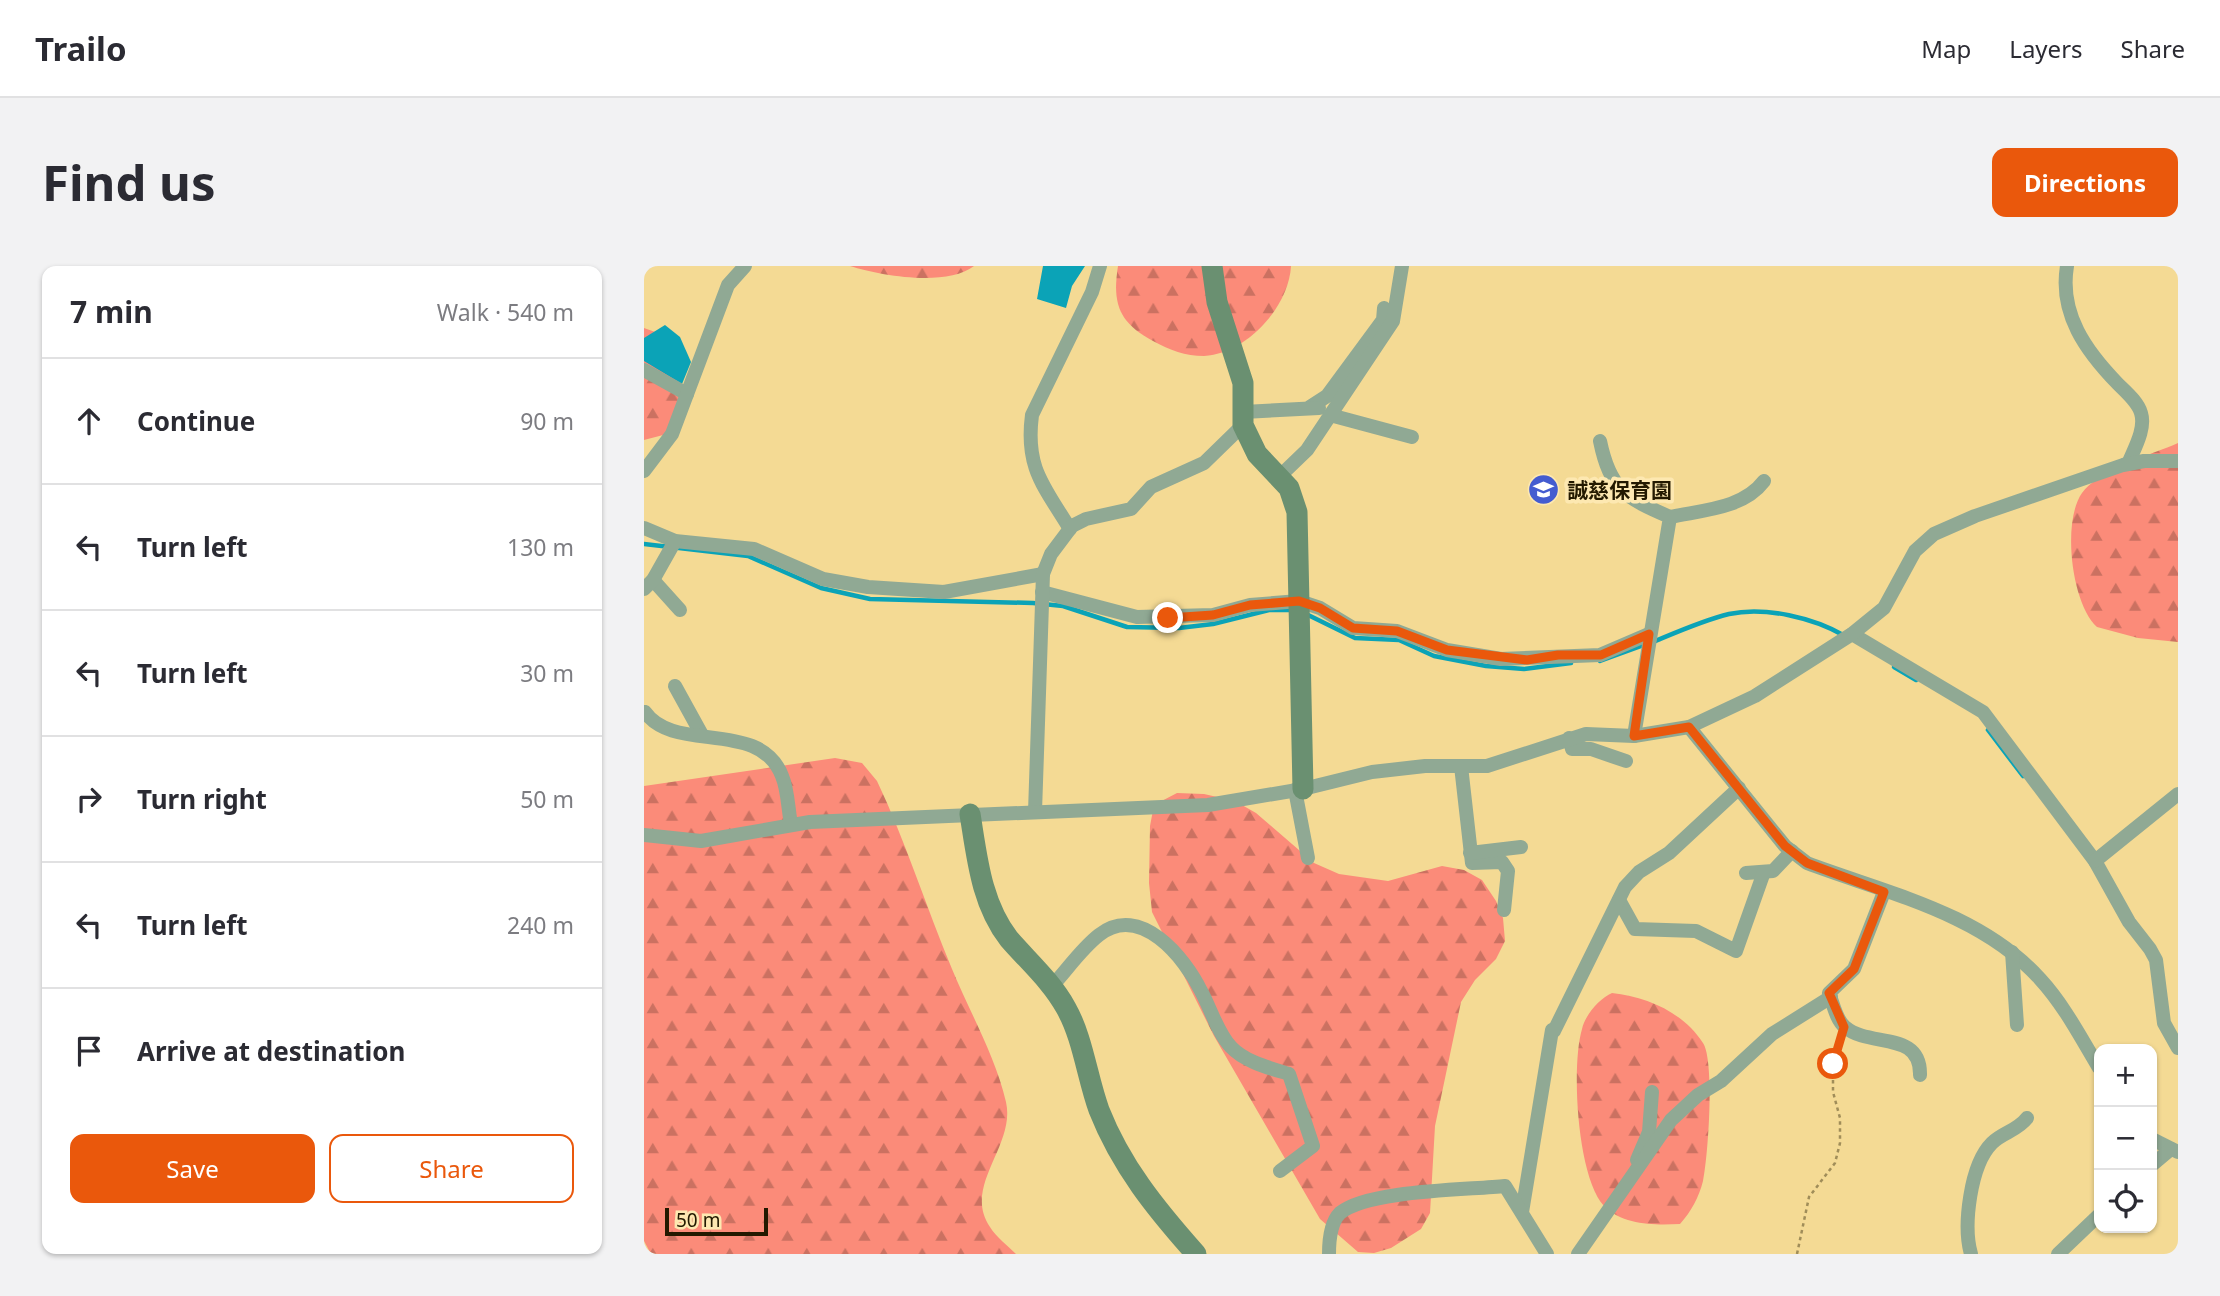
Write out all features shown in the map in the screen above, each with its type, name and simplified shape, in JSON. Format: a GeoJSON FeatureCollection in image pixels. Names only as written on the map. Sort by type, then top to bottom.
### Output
{"type":"FeatureCollection","features":[{"type":"Feature","properties":{"kind":"street"},"geometry":{"type":"LineString","coordinates":[[644,471],[672,434],[728,285],[745,266]]}},
{"type":"Feature","properties":{"kind":"street"},"geometry":{"type":"LineString","coordinates":[[1070,529],[1037,475],[1030,455],[1032,415],[1092,292],[1100,266]]}},
{"type":"Feature","properties":{"kind":"street"},"geometry":{"type":"LineString","coordinates":[[1212,266],[1217,302],[1243,383],[1243,419],[1257,454],[1289,488],[1297,512],[1299,790],[1308,858]]}},
{"type":"Feature","properties":{"kind":"street"},"geometry":{"type":"LineString","coordinates":[[1280,476],[1307,450],[1393,321],[1402,266]]}},
{"type":"Feature","properties":{"kind":"street"},"geometry":{"type":"LineString","coordinates":[[2067,266],[2065,280],[2072,322],[2092,357],[2136,403],[2142,414],[2141,430],[2128,464]]}},
{"type":"Feature","properties":{"kind":"street"},"geometry":{"type":"LineString","coordinates":[[1310,407],[1327,396],[1383,320],[1384,308]]}},
{"type":"Feature","properties":{"kind":"street"},"geometry":{"type":"LineString","coordinates":[[644,369],[687,394]]}},
{"type":"Feature","properties":{"kind":"street"},"geometry":{"type":"LineString","coordinates":[[1035,812],[1043,574],[1051,554],[1070,529],[1086,519],[1131,509],[1151,487],[1204,463],[1243,419],[1310,407],[1412,437]]}},
{"type":"Feature","properties":{"kind":"street"},"geometry":{"type":"LineString","coordinates":[[1600,441],[1605,463],[1616,487],[1634,501],[1670,516],[1737,502],[1755,494],[1764,481]]}},
{"type":"Feature","properties":{"kind":"street"},"geometry":{"type":"LineString","coordinates":[[644,835],[701,841],[791,824],[1208,805],[1299,790],[1372,772],[1425,766],[1487,766],[1511,761],[1586,734],[1634,736],[1689,727],[1755,696],[1852,634],[1884,608],[1915,551],[1934,534],[1975,516],[2128,464],[2178,461]]}},
{"type":"Feature","properties":{"kind":"street"},"geometry":{"type":"LineString","coordinates":[[1634,736],[1670,516]]}},
{"type":"Feature","properties":{"kind":"street"},"geometry":{"type":"LineString","coordinates":[[644,528],[675,541],[754,549],[823,579],[868,587],[944,593],[1043,574]]}},
{"type":"Feature","properties":{"kind":"street"},"geometry":{"type":"LineString","coordinates":[[675,541],[649,585],[680,610]]}},
{"type":"Feature","properties":{"kind":"street"},"geometry":{"type":"LineString","coordinates":[[1042,592],[1137,617],[1213,615],[1250,605],[1299,601],[1320,608],[1353,628],[1397,631],[1447,650],[1501,659],[1601,655],[1649,634]]}},
{"type":"Feature","properties":{"kind":"street"},"geometry":{"type":"LineString","coordinates":[[1852,634],[1983,712],[2095,862],[2129,922],[2156,960],[2164,1023],[2178,1048]]}},
{"type":"Feature","properties":{"kind":"street"},"geometry":{"type":"LineString","coordinates":[[675,687],[702,735]]}},
{"type":"Feature","properties":{"kind":"street"},"geometry":{"type":"LineString","coordinates":[[645,712],[651,721],[668,729],[756,747],[782,775],[791,824]]}},
{"type":"Feature","properties":{"kind":"street"},"geometry":{"type":"LineString","coordinates":[[1689,727],[1792,851],[1807,863],[1975,926],[2040,978],[2064,1009],[2094,1060]]}},
{"type":"Feature","properties":{"kind":"street"},"geometry":{"type":"LineString","coordinates":[[1569,738],[1572,749],[1591,750],[1626,761]]}},
{"type":"Feature","properties":{"kind":"street"},"geometry":{"type":"LineString","coordinates":[[1461,766],[1472,863],[1502,862],[1508,871],[1504,910]]}},
{"type":"Feature","properties":{"kind":"street"},"geometry":{"type":"LineString","coordinates":[[1522,1212],[1552,1030],[1554,1031],[1625,887],[1639,872],[1669,853],[1739,788]]}},
{"type":"Feature","properties":{"kind":"street"},"geometry":{"type":"LineString","coordinates":[[2095,862],[2178,794]]}},
{"type":"Feature","properties":{"kind":"street"},"geometry":{"type":"LineString","coordinates":[[970,814],[988,904],[1009,938],[1052,986],[1068,1010],[1099,1110],[1120,1156],[1148,1200],[1196,1254]]}},
{"type":"Feature","properties":{"kind":"street"},"geometry":{"type":"LineString","coordinates":[[1470,853],[1521,847]]}},
{"type":"Feature","properties":{"kind":"street"},"geometry":{"type":"LineString","coordinates":[[1746,873],[1773,871],[1792,851]]}},
{"type":"Feature","properties":{"kind":"street"},"geometry":{"type":"LineString","coordinates":[[1619,900],[1635,929],[1696,931],[1736,951],[1764,872]]}},
{"type":"Feature","properties":{"kind":"street"},"geometry":{"type":"LineString","coordinates":[[1884,892],[1854,969],[1829,993],[1844,1027],[1857,1034],[1906,1045],[1917,1057],[1920,1075]]}},
{"type":"Feature","properties":{"kind":"street"},"geometry":{"type":"LineString","coordinates":[[1052,986],[1100,934],[1115,927],[1132,926],[1164,940],[1190,969],[1230,1047],[1251,1061],[1289,1074],[1314,1146],[1280,1171]]}},
{"type":"Feature","properties":{"kind":"street"},"geometry":{"type":"LineString","coordinates":[[2012,953],[2017,1025]]}},
{"type":"Feature","properties":{"kind":"street"},"geometry":{"type":"LineString","coordinates":[[1578,1254],[1671,1120],[1698,1095],[1721,1081],[1772,1034],[1831,997]]}},
{"type":"Feature","properties":{"kind":"street"},"geometry":{"type":"LineString","coordinates":[[1634,1175],[1637,1158],[1648,1132],[1652,1092]]}},
{"type":"Feature","properties":{"kind":"street"},"geometry":{"type":"LineString","coordinates":[[1971,1254],[1968,1241],[1972,1183],[1976,1173],[1993,1141],[2019,1128],[2027,1118]]}},
{"type":"Feature","properties":{"kind":"street"},"geometry":{"type":"LineString","coordinates":[[2157,1142],[2175,1151]]}},
{"type":"Feature","properties":{"kind":"street"},"geometry":{"type":"LineString","coordinates":[[2157,1162],[2175,1151]]}},
{"type":"Feature","properties":{"kind":"street"},"geometry":{"type":"LineString","coordinates":[[1329,1254],[1329,1237],[1339,1214],[1366,1199],[1506,1186],[1547,1254]]}},
{"type":"Feature","properties":{"kind":"street"},"geometry":{"type":"LineString","coordinates":[[2057,1254],[2094,1220]]}},
{"type":"Feature","properties":{"kind":"path"},"geometry":{"type":"LineString","coordinates":[[1797,1254],[1809,1197],[1835,1163],[1840,1143],[1840,1118],[1833,1092],[1833,1064],[1844,1027]]}},
{"type":"Feature","properties":{"kind":"green space"},"geometry":{"type":"Polygon","coordinates":[[[850,266],[974,266],[948,276],[914,278],[850,266]]]}},
{"type":"Feature","properties":{"kind":"green space"},"geometry":{"type":"Polygon","coordinates":[[[1118,266],[1291,266],[1282,297],[1262,326],[1235,347],[1204,356],[1172,350],[1132,327],[1117,302],[1118,266]]]}},
{"type":"Feature","properties":{"kind":"green space"},"geometry":{"type":"Polygon","coordinates":[[[644,328],[672,338],[680,366],[681,386],[667,434],[644,440],[644,328]]]}},
{"type":"Feature","properties":{"kind":"green space"},"geometry":{"type":"Polygon","coordinates":[[[2178,443],[2178,642],[2138,638],[2097,627],[2088,616],[2081,600],[2072,562],[2072,522],[2076,506],[2082,493],[2100,477],[2178,443]]]}},
{"type":"Feature","properties":{"kind":"green space"},"geometry":{"type":"Polygon","coordinates":[[[835,758],[862,763],[877,781],[952,969],[995,1068],[1006,1102],[1007,1118],[1004,1134],[985,1181],[983,1212],[993,1231],[1016,1254],[651,1254],[644,1241],[644,786],[835,758]]]}},
{"type":"Feature","properties":{"kind":"green space"},"geometry":{"type":"Polygon","coordinates":[[[1177,793],[1204,794],[1235,801],[1256,813],[1314,863],[1339,874],[1388,881],[1442,866],[1464,870],[1482,880],[1496,901],[1503,918],[1505,941],[1496,959],[1475,980],[1461,1002],[1435,1126],[1430,1213],[1421,1229],[1391,1248],[1374,1253],[1358,1252],[1320,1219],[1214,1036],[1152,912],[1149,883],[1150,826],[1154,805],[1177,793]]]}},
{"type":"Feature","properties":{"kind":"green space"},"geometry":{"type":"Polygon","coordinates":[[[1612,993],[1651,1002],[1675,1015],[1695,1032],[1707,1053],[1710,1088],[1705,1169],[1697,1198],[1680,1224],[1640,1223],[1612,1213],[1595,1192],[1588,1171],[1582,1147],[1577,1094],[1579,1046],[1584,1024],[1590,1013],[1612,993]]]}},
{"type":"Feature","properties":{"kind":"water"},"geometry":{"type":"Polygon","coordinates":[[[1043,266],[1085,266],[1072,286],[1066,308],[1037,299],[1043,266]]]}},
{"type":"Feature","properties":{"kind":"water"},"geometry":{"type":"Polygon","coordinates":[[[665,325],[680,337],[691,362],[682,384],[644,361],[644,338],[665,325]]]}},
{"type":"Feature","properties":{"kind":"waterway"},"geometry":{"type":"LineString","coordinates":[[644,544],[748,556],[821,588],[870,599],[1063,606],[1127,627],[1179,628],[1213,624],[1269,610],[1292,610]]}},
{"type":"Feature","properties":{"kind":"waterway"},"geometry":{"type":"LineString","coordinates":[[1653,642],[1710,620],[1743,612],[1789,615],[1819,624],[1845,636]]}},
{"type":"Feature","properties":{"kind":"waterway"},"geometry":{"type":"LineString","coordinates":[[1304,613],[1355,638],[1399,640],[1434,656],[1486,666],[1524,669],[1571,663]]}},
{"type":"Feature","properties":{"kind":"waterway"},"geometry":{"type":"LineString","coordinates":[[1600,661],[1644,645]]}},
{"type":"Feature","properties":{"kind":"waterway"},"geometry":{"type":"LineString","coordinates":[[1894,667],[1916,680]]}},
{"type":"Feature","properties":{"kind":"waterway"},"geometry":{"type":"LineString","coordinates":[[1988,730],[2023,776]]}},
{"type":"Feature","properties":{"kind":"place","name":"誠慈保育園"},"geometry":{"type":"Point","coordinates":[1544,490]}},
{"type":"Feature","properties":{"kind":"route"},"geometry":{"type":"LineString","coordinates":[[1168,618],[1213,615],[1250,605],[1299,601],[1320,608],[1353,628],[1397,631],[1447,650],[1501,659],[1527,660],[1558,655],[1601,655],[1649,634],[1634,736],[1689,727],[1785,846],[1807,863],[1884,892],[1854,969],[1829,993],[1844,1027],[1833,1064]]}}]}
